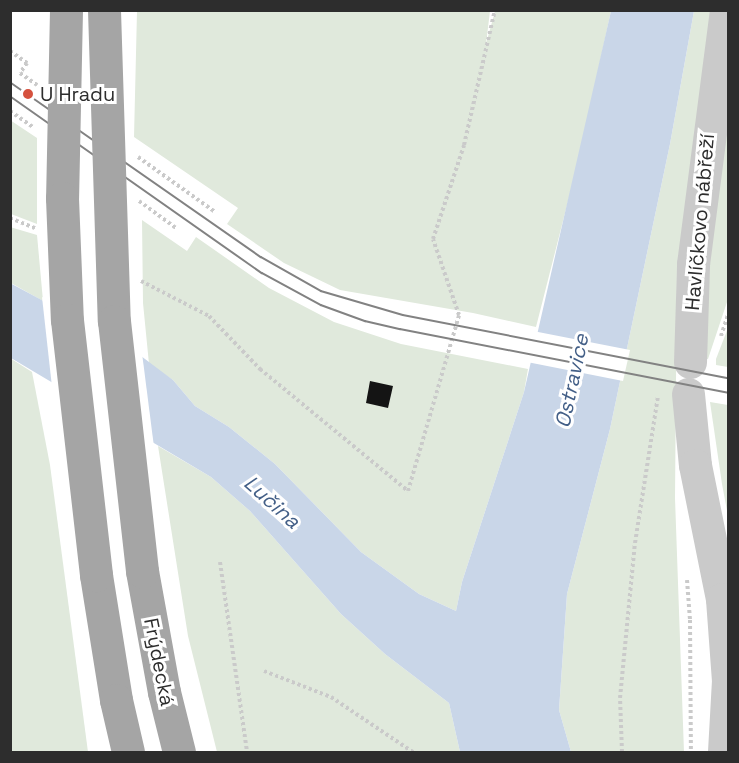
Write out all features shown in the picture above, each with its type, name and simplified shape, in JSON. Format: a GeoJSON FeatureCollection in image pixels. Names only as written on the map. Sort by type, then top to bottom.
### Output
{"type":"FeatureCollection","features":[{"type":"Feature","properties":{"kind":"main road"},"geometry":{"type":"LineString","coordinates":[[66,10],[62,198],[67,320],[96,575],[116,700],[128,753]]}},
{"type":"Feature","properties":{"kind":"main road","name":"Frýdecká"},"geometry":{"type":"LineString","coordinates":[[104,10],[114,321],[142,571],[164,692],[179,753]]}},
{"type":"Feature","properties":{"kind":"street","name":"Havlíčkovo nábřeží"},"geometry":{"type":"LineString","coordinates":[[690,362],[693,264],[726,10]]}},
{"type":"Feature","properties":{"kind":"street"},"geometry":{"type":"LineString","coordinates":[[688,394],[695,465],[722,599],[728,680],[724,753]]}},
{"type":"Feature","properties":{"kind":"path"},"geometry":{"type":"LineString","coordinates":[[138,280],[209,316],[260,369],[408,491],[459,315],[434,239],[465,144],[495,10]]}},
{"type":"Feature","properties":{"kind":"path"},"geometry":{"type":"LineString","coordinates":[[10,51],[27,63],[20,73]]}},
{"type":"Feature","properties":{"kind":"path"},"geometry":{"type":"LineString","coordinates":[[10,218],[37,229]]}},
{"type":"Feature","properties":{"kind":"path"},"geometry":{"type":"LineString","coordinates":[[622,753],[620,698],[633,555],[658,390],[663,413]]}},
{"type":"Feature","properties":{"kind":"path"},"geometry":{"type":"LineString","coordinates":[[220,562],[247,753]]}},
{"type":"Feature","properties":{"kind":"path"},"geometry":{"type":"LineString","coordinates":[[686,574],[690,620],[691,753]]}},
{"type":"Feature","properties":{"kind":"path"},"geometry":{"type":"LineString","coordinates":[[264,670],[331,697],[413,753]]}},
{"type":"Feature","properties":{"kind":"shaded area"},"geometry":{"type":"Polygon","coordinates":[[[137,11],[490,11],[486,44],[495,11],[611,11],[579,158],[536,327],[473,313],[340,290],[284,263],[227,224],[238,208],[134,137],[137,11]]]}},
{"type":"Feature","properties":{"kind":"shaded area"},"geometry":{"type":"Polygon","coordinates":[[[694,11],[713,11],[677,267],[675,498],[684,752],[571,752],[559,710],[567,594],[610,429],[670,144],[694,11]]]}},
{"type":"Feature","properties":{"kind":"shaded area"},"geometry":{"type":"Polygon","coordinates":[[[728,102],[728,299],[708,359],[700,358],[705,293],[728,102]]]}},
{"type":"Feature","properties":{"kind":"shaded area"},"geometry":{"type":"Polygon","coordinates":[[[10,120],[37,138],[37,224],[11,214],[10,120]]]}},
{"type":"Feature","properties":{"kind":"shaded area"},"geometry":{"type":"Polygon","coordinates":[[[142,220],[187,251],[196,237],[269,288],[334,322],[401,344],[528,369],[524,392],[462,582],[456,611],[419,594],[361,552],[275,464],[229,427],[195,406],[173,380],[149,364],[143,303],[142,220]]]}},
{"type":"Feature","properties":{"kind":"shaded area"},"geometry":{"type":"Polygon","coordinates":[[[10,227],[37,235],[43,301],[11,283],[10,227]]]}},
{"type":"Feature","properties":{"kind":"shaded area"},"geometry":{"type":"Polygon","coordinates":[[[728,328],[728,367],[716,365],[716,359],[728,328]]]}},
{"type":"Feature","properties":{"kind":"shaded area"},"geometry":{"type":"Polygon","coordinates":[[[10,358],[32,372],[50,465],[88,752],[11,752],[10,358]]]}},
{"type":"Feature","properties":{"kind":"shaded area"},"geometry":{"type":"Polygon","coordinates":[[[710,402],[728,405],[728,516],[722,484],[710,402]]]}},
{"type":"Feature","properties":{"kind":"shaded area"},"geometry":{"type":"Polygon","coordinates":[[[158,446],[211,477],[250,511],[341,614],[385,654],[449,703],[460,752],[217,752],[188,636],[158,446]]]}},
{"type":"Feature","properties":{"kind":"water"},"geometry":{"type":"Polygon","coordinates":[[[611,11],[694,11],[670,144],[610,429],[567,594],[559,710],[571,752],[460,752],[449,703],[385,654],[341,614],[250,511],[211,477],[11,358],[10,283],[129,347],[173,380],[195,406],[229,427],[275,464],[361,552],[419,594],[456,611],[462,582],[524,392],[611,11]]]}},
{"type":"Feature","properties":{"kind":"pier"},"geometry":{"type":"Polygon","coordinates":[[[42,297],[131,344],[142,353],[154,447],[52,387],[42,297]]]}},
{"type":"Feature","properties":{"kind":"pier"},"geometry":{"type":"Polygon","coordinates":[[[533,331],[630,350],[623,381],[527,362],[533,331]]]}},
{"type":"Feature","properties":{"kind":"building"},"geometry":{"type":"Polygon","coordinates":[[[370,381],[393,386],[388,408],[366,403],[370,381]]]}},
{"type":"Feature","properties":{"kind":"tram line"},"geometry":{"type":"LineString","coordinates":[[10,82],[261,257],[321,291],[403,315],[728,378]]}},
{"type":"Feature","properties":{"kind":"tram line"},"geometry":{"type":"LineString","coordinates":[[10,96],[262,273],[321,305],[365,321],[400,329],[728,393]]}},
{"type":"Feature","properties":{"kind":"place","name":"U Hradu"},"geometry":{"type":"Point","coordinates":[28,94]}},
{"type":"Feature","properties":{"kind":"water label","name":"Ostravice"},"geometry":{"type":"Point","coordinates":[572,381]}},
{"type":"Feature","properties":{"kind":"water label","name":"Lučina"},"geometry":{"type":"Point","coordinates":[272,502]}}]}
